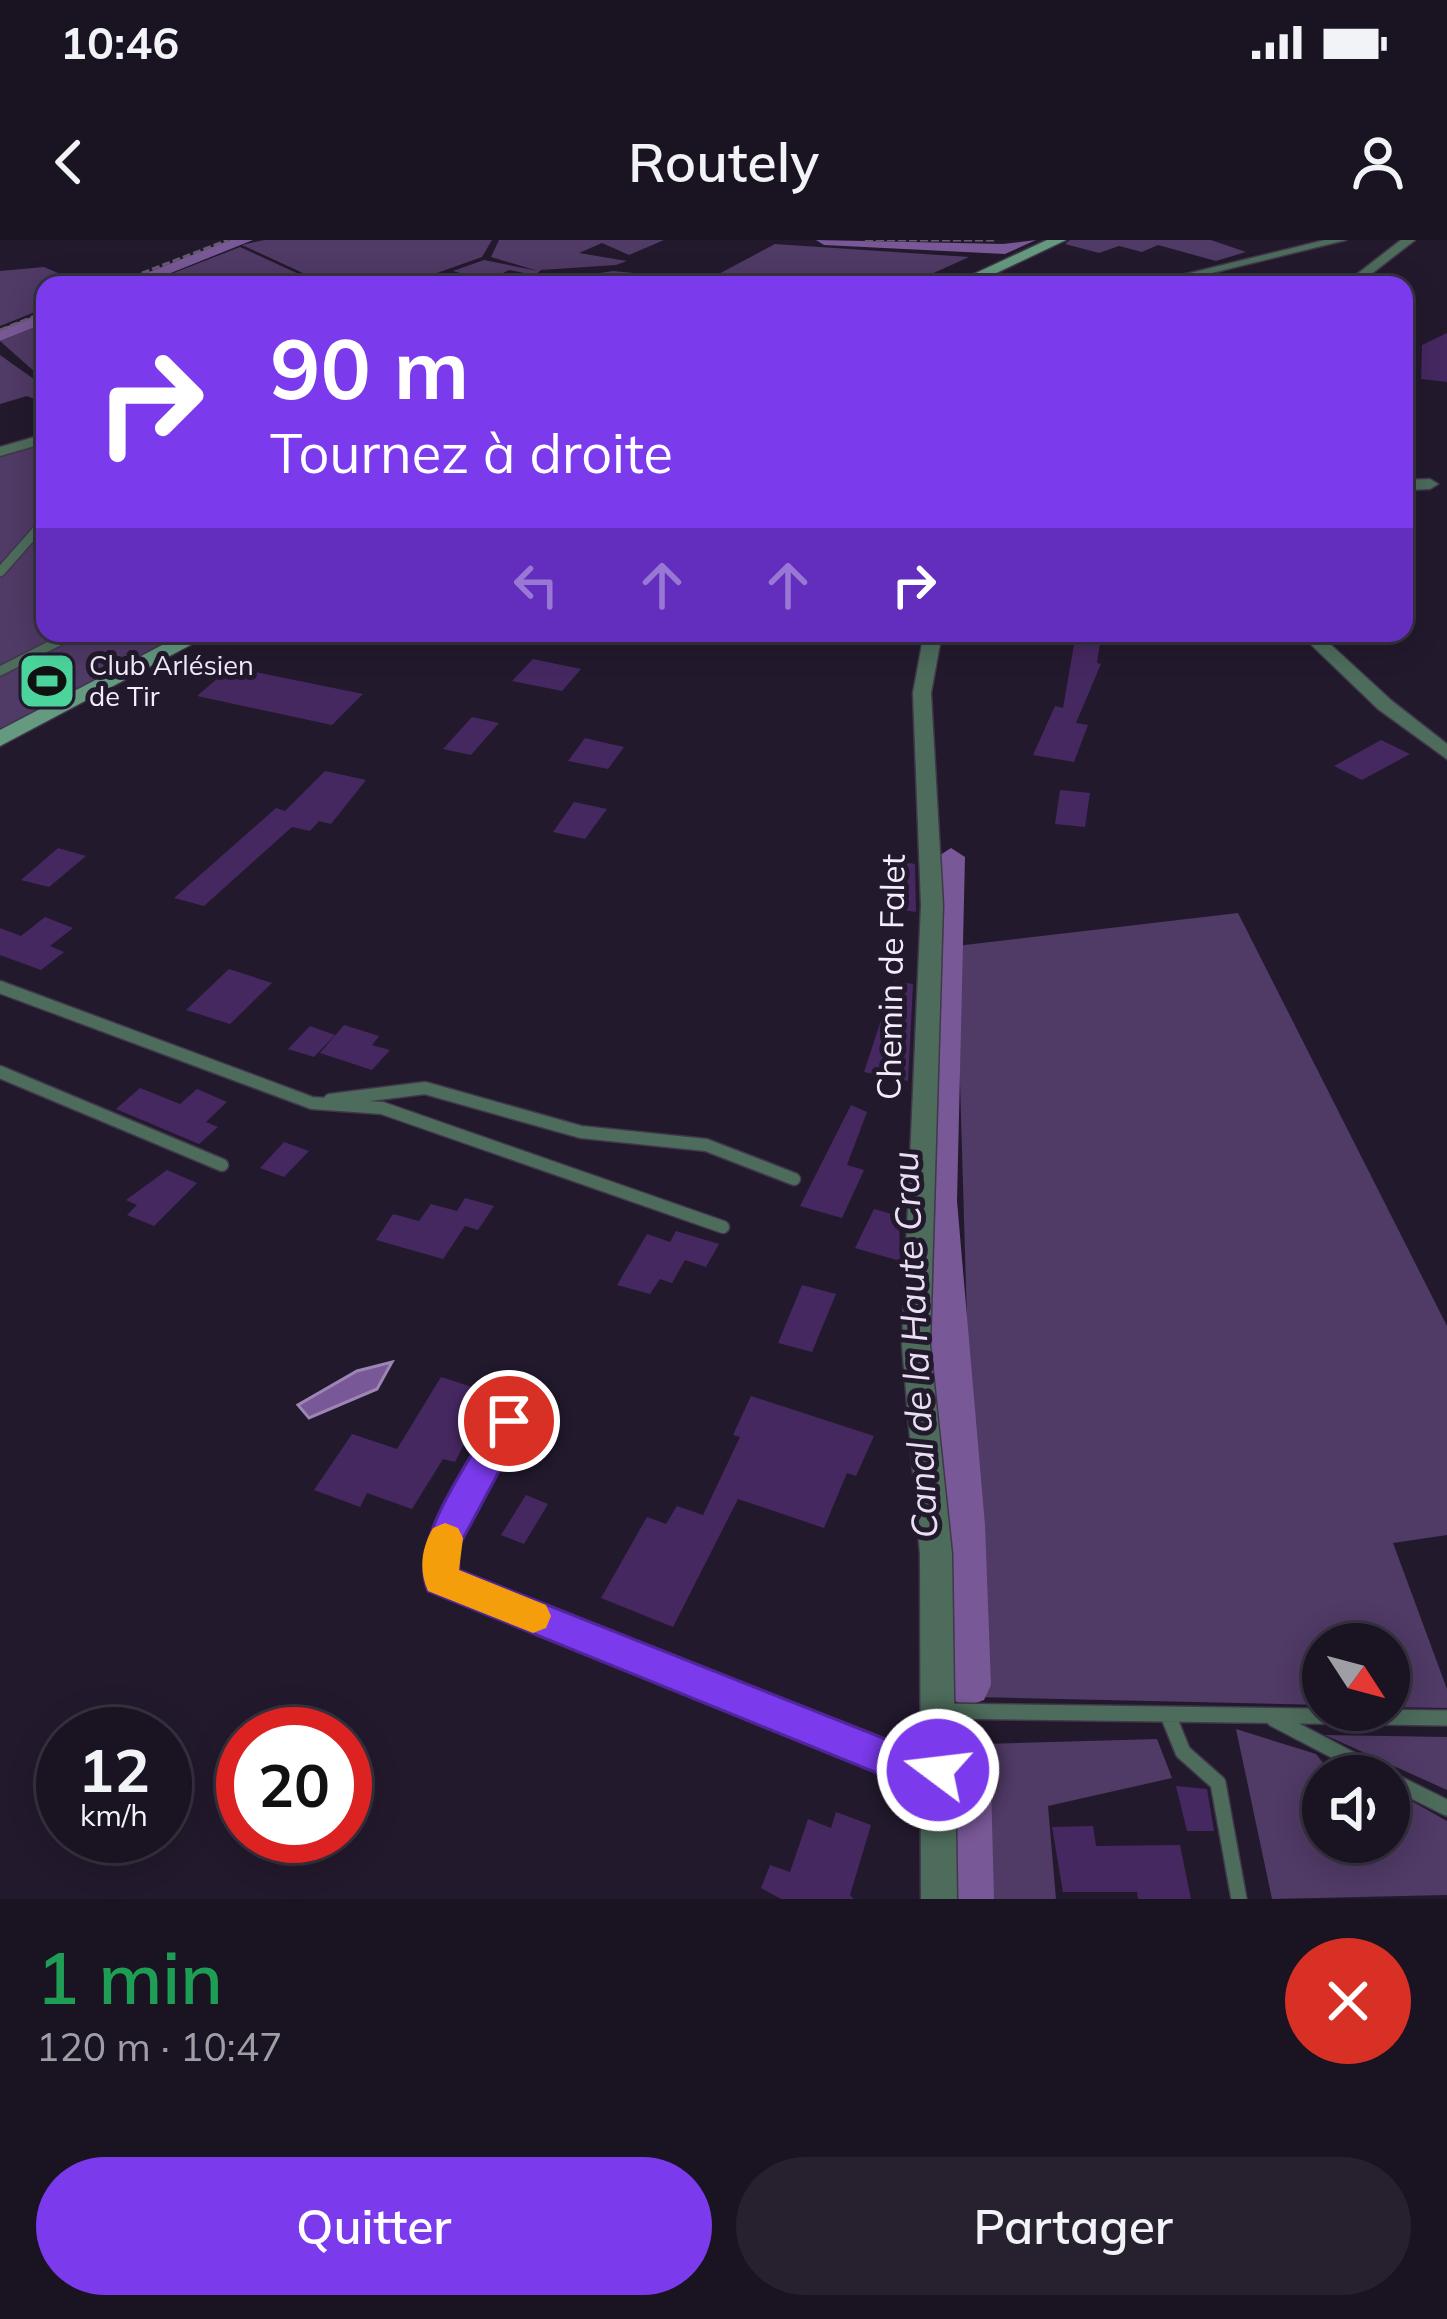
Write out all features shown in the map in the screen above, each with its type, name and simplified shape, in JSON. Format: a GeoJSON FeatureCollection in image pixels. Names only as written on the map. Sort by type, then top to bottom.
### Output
{"type":"FeatureCollection","features":[{"type":"Feature","properties":{"kind":"main road"},"geometry":{"type":"LineString","coordinates":[[978,276],[1059,240]]}},
{"type":"Feature","properties":{"kind":"main road"},"geometry":{"type":"LineString","coordinates":[[0,739],[185,642]]}},
{"type":"Feature","properties":{"kind":"street"},"geometry":{"type":"LineString","coordinates":[[1186,276],[1340,240]]}},
{"type":"Feature","properties":{"kind":"street"},"geometry":{"type":"LineString","coordinates":[[1361,276],[1408,240]]}},
{"type":"Feature","properties":{"kind":"street"},"geometry":{"type":"LineString","coordinates":[[0,452],[36,441]]}},
{"type":"Feature","properties":{"kind":"street"},"geometry":{"type":"LineString","coordinates":[[1413,485],[1430,484]]}},
{"type":"Feature","properties":{"kind":"street","name":"Chemin de Falet"},"geometry":{"type":"LineString","coordinates":[[931,642],[922,693],[932,905],[916,1345],[936,1554],[939,1899]]}},
{"type":"Feature","properties":{"kind":"street"},"geometry":{"type":"LineString","coordinates":[[1318,642],[1385,705],[1447,753]]}},
{"type":"Feature","properties":{"kind":"lane"},"geometry":{"type":"LineString","coordinates":[[0,572],[36,531]]}},
{"type":"Feature","properties":{"kind":"lane"},"geometry":{"type":"LineString","coordinates":[[0,671],[57,642]]}},
{"type":"Feature","properties":{"kind":"lane"},"geometry":{"type":"LineString","coordinates":[[0,987],[312,1103],[382,1108],[723,1227]]}},
{"type":"Feature","properties":{"kind":"lane"},"geometry":{"type":"LineString","coordinates":[[0,1072],[221,1165]]}},
{"type":"Feature","properties":{"kind":"lane"},"geometry":{"type":"LineString","coordinates":[[312,1103],[425,1088],[581,1132],[706,1144],[794,1179]]}},
{"type":"Feature","properties":{"kind":"lane"},"geometry":{"type":"LineString","coordinates":[[509,1421],[440,1547],[441,1580],[887,1758],[938,1770]]}},
{"type":"Feature","properties":{"kind":"lane"},"geometry":{"type":"LineString","coordinates":[[937,1711],[1447,1718]]}},
{"type":"Feature","properties":{"kind":"lane"},"geometry":{"type":"LineString","coordinates":[[1168,1715],[1183,1752],[1218,1783],[1239,1899]]}},
{"type":"Feature","properties":{"kind":"lane"},"geometry":{"type":"LineString","coordinates":[[1267,1716],[1343,1755]]}},
{"type":"Feature","properties":{"kind":"lane"},"geometry":{"type":"LineString","coordinates":[[1410,1789],[1447,1808]]}},
{"type":"Feature","properties":{"kind":"path"},"geometry":{"type":"LineString","coordinates":[[134,276],[228,240]]}},
{"type":"Feature","properties":{"kind":"path"},"geometry":{"type":"LineString","coordinates":[[865,240],[994,243]]}},
{"type":"Feature","properties":{"kind":"path"},"geometry":{"type":"LineString","coordinates":[[0,330],[36,316]]}},
{"type":"Feature","properties":{"kind":"shaded area"},"geometry":{"type":"Polygon","coordinates":[[[264,240],[492,240],[482,257],[428,276],[309,276],[242,245],[264,240]]]}},
{"type":"Feature","properties":{"kind":"shaded area"},"geometry":{"type":"Polygon","coordinates":[[[499,240],[664,240],[629,255],[602,243],[579,253],[627,261],[616,265],[541,270],[535,275],[509,270],[475,276],[453,271],[484,260],[538,271],[491,257],[499,240]]]}},
{"type":"Feature","properties":{"kind":"shaded area"},"geometry":{"type":"Polygon","coordinates":[[[1070,240],[1211,240],[1246,252],[1216,261],[1158,245],[1142,252],[1119,246],[1099,253],[1065,244],[1070,240]]]}},
{"type":"Feature","properties":{"kind":"shaded area"},"geometry":{"type":"Polygon","coordinates":[[[775,244],[969,257],[927,276],[715,276],[775,244]]]}},
{"type":"Feature","properties":{"kind":"shaded area"},"geometry":{"type":"Polygon","coordinates":[[[240,247],[303,276],[166,276],[240,247]]]}},
{"type":"Feature","properties":{"kind":"shaded area"},"geometry":{"type":"Polygon","coordinates":[[[44,267],[65,276],[36,276],[36,312],[0,326],[0,271],[44,267]]]}},
{"type":"Feature","properties":{"kind":"shaded area"},"geometry":{"type":"Polygon","coordinates":[[[613,271],[666,276],[581,276],[613,271]]]}},
{"type":"Feature","properties":{"kind":"shaded area"},"geometry":{"type":"Polygon","coordinates":[[[36,327],[36,373],[0,341],[36,327]]]}},
{"type":"Feature","properties":{"kind":"shaded area"},"geometry":{"type":"Polygon","coordinates":[[[0,355],[36,381],[36,400],[27,396],[0,404],[0,355]]]}},
{"type":"Feature","properties":{"kind":"shaded area","name":"Club Arlésien de Tir"},"geometry":{"type":"Polygon","coordinates":[[[36,446],[36,642],[169,642],[0,729],[0,457],[36,446]]]}},
{"type":"Feature","properties":{"kind":"shaded area"},"geometry":{"type":"Polygon","coordinates":[[[1238,913],[1447,1326],[1447,1535],[1393,1543],[1447,1689],[1447,1708],[1410,1707],[1410,1623],[1302,1623],[1302,1705],[978,1697],[956,946],[1238,913]]]}},
{"type":"Feature","properties":{"kind":"shaded area"},"geometry":{"type":"Polygon","coordinates":[[[392,1362],[377,1389],[309,1418],[298,1405],[357,1371],[392,1362]]]}},
{"type":"Feature","properties":{"kind":"shaded area"},"geometry":{"type":"Polygon","coordinates":[[[1236,1729],[1317,1755],[1302,1755],[1302,1863],[1410,1863],[1410,1800],[1447,1821],[1447,1895],[1272,1899],[1236,1729]]]}},
{"type":"Feature","properties":{"kind":"shaded area"},"geometry":{"type":"Polygon","coordinates":[[[1325,1735],[1447,1737],[1447,1790],[1410,1773],[1410,1755],[1369,1755],[1325,1735]]]}},
{"type":"Feature","properties":{"kind":"shaded area"},"geometry":{"type":"Polygon","coordinates":[[[1157,1739],[1172,1778],[1048,1806],[1056,1899],[984,1899],[983,1744],[1157,1739]]]}},
{"type":"Feature","properties":{"kind":"building"},"geometry":{"type":"Polygon","coordinates":[[[1447,333],[1447,382],[1421,379],[1422,345],[1447,333]]]}},
{"type":"Feature","properties":{"kind":"building"},"geometry":{"type":"Polygon","coordinates":[[[1074,642],[1100,642],[1097,663],[1101,664],[1076,723],[1088,725],[1074,762],[1033,755],[1055,706],[1063,708],[1074,642]]]}},
{"type":"Feature","properties":{"kind":"building"},"geometry":{"type":"Polygon","coordinates":[[[533,659],[581,669],[562,691],[512,681],[533,659]]]}},
{"type":"Feature","properties":{"kind":"building"},"geometry":{"type":"Polygon","coordinates":[[[231,667],[363,694],[332,725],[197,696],[231,667]]]}},
{"type":"Feature","properties":{"kind":"building"},"geometry":{"type":"Polygon","coordinates":[[[472,717],[499,723],[471,755],[443,749],[472,717]]]}},
{"type":"Feature","properties":{"kind":"building"},"geometry":{"type":"Polygon","coordinates":[[[585,738],[624,747],[608,769],[568,761],[585,738]]]}},
{"type":"Feature","properties":{"kind":"building"},"geometry":{"type":"Polygon","coordinates":[[[1381,740],[1410,754],[1362,780],[1334,766],[1381,740]]]}},
{"type":"Feature","properties":{"kind":"building"},"geometry":{"type":"Polygon","coordinates":[[[325,771],[366,780],[331,824],[319,821],[310,831],[292,827],[204,906],[174,898],[276,808],[285,811],[325,771]]]}},
{"type":"Feature","properties":{"kind":"building"},"geometry":{"type":"Polygon","coordinates":[[[1060,790],[1090,793],[1085,827],[1055,824],[1060,790]]]}},
{"type":"Feature","properties":{"kind":"building"},"geometry":{"type":"Polygon","coordinates":[[[574,802],[607,809],[585,839],[553,832],[574,802]]]}},
{"type":"Feature","properties":{"kind":"building"},"geometry":{"type":"Polygon","coordinates":[[[58,848],[86,856],[49,887],[21,880],[58,848]]]}},
{"type":"Feature","properties":{"kind":"building"},"geometry":{"type":"Polygon","coordinates":[[[899,861],[915,864],[916,912],[882,907],[899,861]]]}},
{"type":"Feature","properties":{"kind":"building"},"geometry":{"type":"Polygon","coordinates":[[[45,917],[73,928],[50,946],[64,952],[41,970],[0,955],[0,928],[21,936],[45,917]]]}},
{"type":"Feature","properties":{"kind":"building"},"geometry":{"type":"Polygon","coordinates":[[[229,969],[272,983],[230,1024],[186,1010],[229,969]]]}},
{"type":"Feature","properties":{"kind":"building"},"geometry":{"type":"Polygon","coordinates":[[[894,981],[913,984],[908,1081],[864,1072],[894,981]]]}},
{"type":"Feature","properties":{"kind":"building"},"geometry":{"type":"Polygon","coordinates":[[[344,1025],[379,1036],[372,1045],[390,1050],[372,1070],[320,1053],[344,1025]]]}},
{"type":"Feature","properties":{"kind":"building"},"geometry":{"type":"Polygon","coordinates":[[[310,1026],[335,1035],[314,1057],[288,1049],[310,1026]]]}},
{"type":"Feature","properties":{"kind":"building"},"geometry":{"type":"Polygon","coordinates":[[[140,1088],[180,1104],[197,1089],[227,1102],[206,1122],[218,1127],[199,1144],[116,1109],[140,1088]]]}},
{"type":"Feature","properties":{"kind":"building"},"geometry":{"type":"Polygon","coordinates":[[[851,1105],[867,1112],[847,1165],[864,1170],[842,1218],[800,1206],[851,1105]]]}},
{"type":"Feature","properties":{"kind":"building"},"geometry":{"type":"Polygon","coordinates":[[[284,1142],[309,1151],[284,1177],[260,1168],[284,1142]]]}},
{"type":"Feature","properties":{"kind":"building"},"geometry":{"type":"Polygon","coordinates":[[[167,1170],[197,1183],[154,1226],[127,1215],[137,1205],[126,1200],[167,1170]]]}},
{"type":"Feature","properties":{"kind":"building"},"geometry":{"type":"Polygon","coordinates":[[[465,1198],[494,1206],[478,1230],[465,1226],[443,1259],[376,1240],[393,1214],[419,1221],[431,1204],[457,1211],[465,1198]]]}},
{"type":"Feature","properties":{"kind":"building"},"geometry":{"type":"Polygon","coordinates":[[[874,1209],[899,1216],[900,1261],[855,1248],[874,1209]]]}},
{"type":"Feature","properties":{"kind":"building"},"geometry":{"type":"Polygon","coordinates":[[[676,1231],[719,1244],[706,1267],[685,1260],[672,1283],[660,1279],[650,1294],[617,1285],[647,1234],[670,1242],[676,1231]]]}},
{"type":"Feature","properties":{"kind":"building"},"geometry":{"type":"Polygon","coordinates":[[[802,1285],[836,1294],[812,1352],[778,1343],[802,1285]]]}},
{"type":"Feature","properties":{"kind":"building"},"geometry":{"type":"Polygon","coordinates":[[[441,1377],[491,1393],[455,1462],[443,1459],[412,1509],[367,1493],[360,1507],[314,1490],[352,1434],[397,1449],[441,1377]]]}},
{"type":"Feature","properties":{"kind":"building"},"geometry":{"type":"Polygon","coordinates":[[[751,1396],[874,1436],[856,1476],[847,1473],[824,1528],[738,1499],[673,1627],[601,1598],[647,1517],[666,1524],[677,1506],[703,1515],[740,1437],[733,1435],[751,1396]]]}},
{"type":"Feature","properties":{"kind":"building"},"geometry":{"type":"Polygon","coordinates":[[[526,1495],[548,1504],[524,1544],[501,1535],[526,1495]]]}},
{"type":"Feature","properties":{"kind":"building"},"geometry":{"type":"Polygon","coordinates":[[[1176,1786],[1207,1789],[1214,1831],[1187,1831],[1176,1786]]]}},
{"type":"Feature","properties":{"kind":"building"},"geometry":{"type":"Polygon","coordinates":[[[836,1812],[871,1825],[850,1895],[854,1899],[781,1899],[761,1888],[770,1865],[790,1872],[808,1819],[831,1828],[836,1812]]]}},
{"type":"Feature","properties":{"kind":"building"},"geometry":{"type":"Polygon","coordinates":[[[1093,1826],[1096,1846],[1180,1845],[1191,1899],[1138,1899],[1137,1892],[1063,1892],[1052,1827],[1093,1826]]]}},
{"type":"Feature","properties":{"kind":"waterway"},"geometry":{"type":"LineString","coordinates":[[149,276],[245,240]]}},
{"type":"Feature","properties":{"kind":"waterway"},"geometry":{"type":"LineString","coordinates":[[824,240],[1005,249],[1028,240]]}},
{"type":"Feature","properties":{"kind":"waterway"},"geometry":{"type":"LineString","coordinates":[[0,336],[36,321]]}},
{"type":"Feature","properties":{"kind":"waterway","name":"Canal de la Haute Crau"},"geometry":{"type":"LineString","coordinates":[[951,857],[939,1201],[964,1525],[968,1685]]}},
{"type":"Feature","properties":{"kind":"waterway","name":"Canal de la Haute Crau"},"geometry":{"type":"LineString","coordinates":[[967,1743],[969,1899]]}},
{"type":"Feature","properties":{"kind":"slow traffic"},"geometry":{"type":"LineString","coordinates":[[445,1538],[440,1547],[441,1580],[533,1616]]}},
{"type":"Feature","properties":{"kind":"place","name":"Club Arlésien de Tir"},"geometry":{"type":"Point","coordinates":[47,681]}},
{"type":"Feature","properties":{"kind":"route"},"geometry":{"type":"LineString","coordinates":[[509,1421],[440,1547],[441,1580],[887,1758],[938,1770]]}}]}
